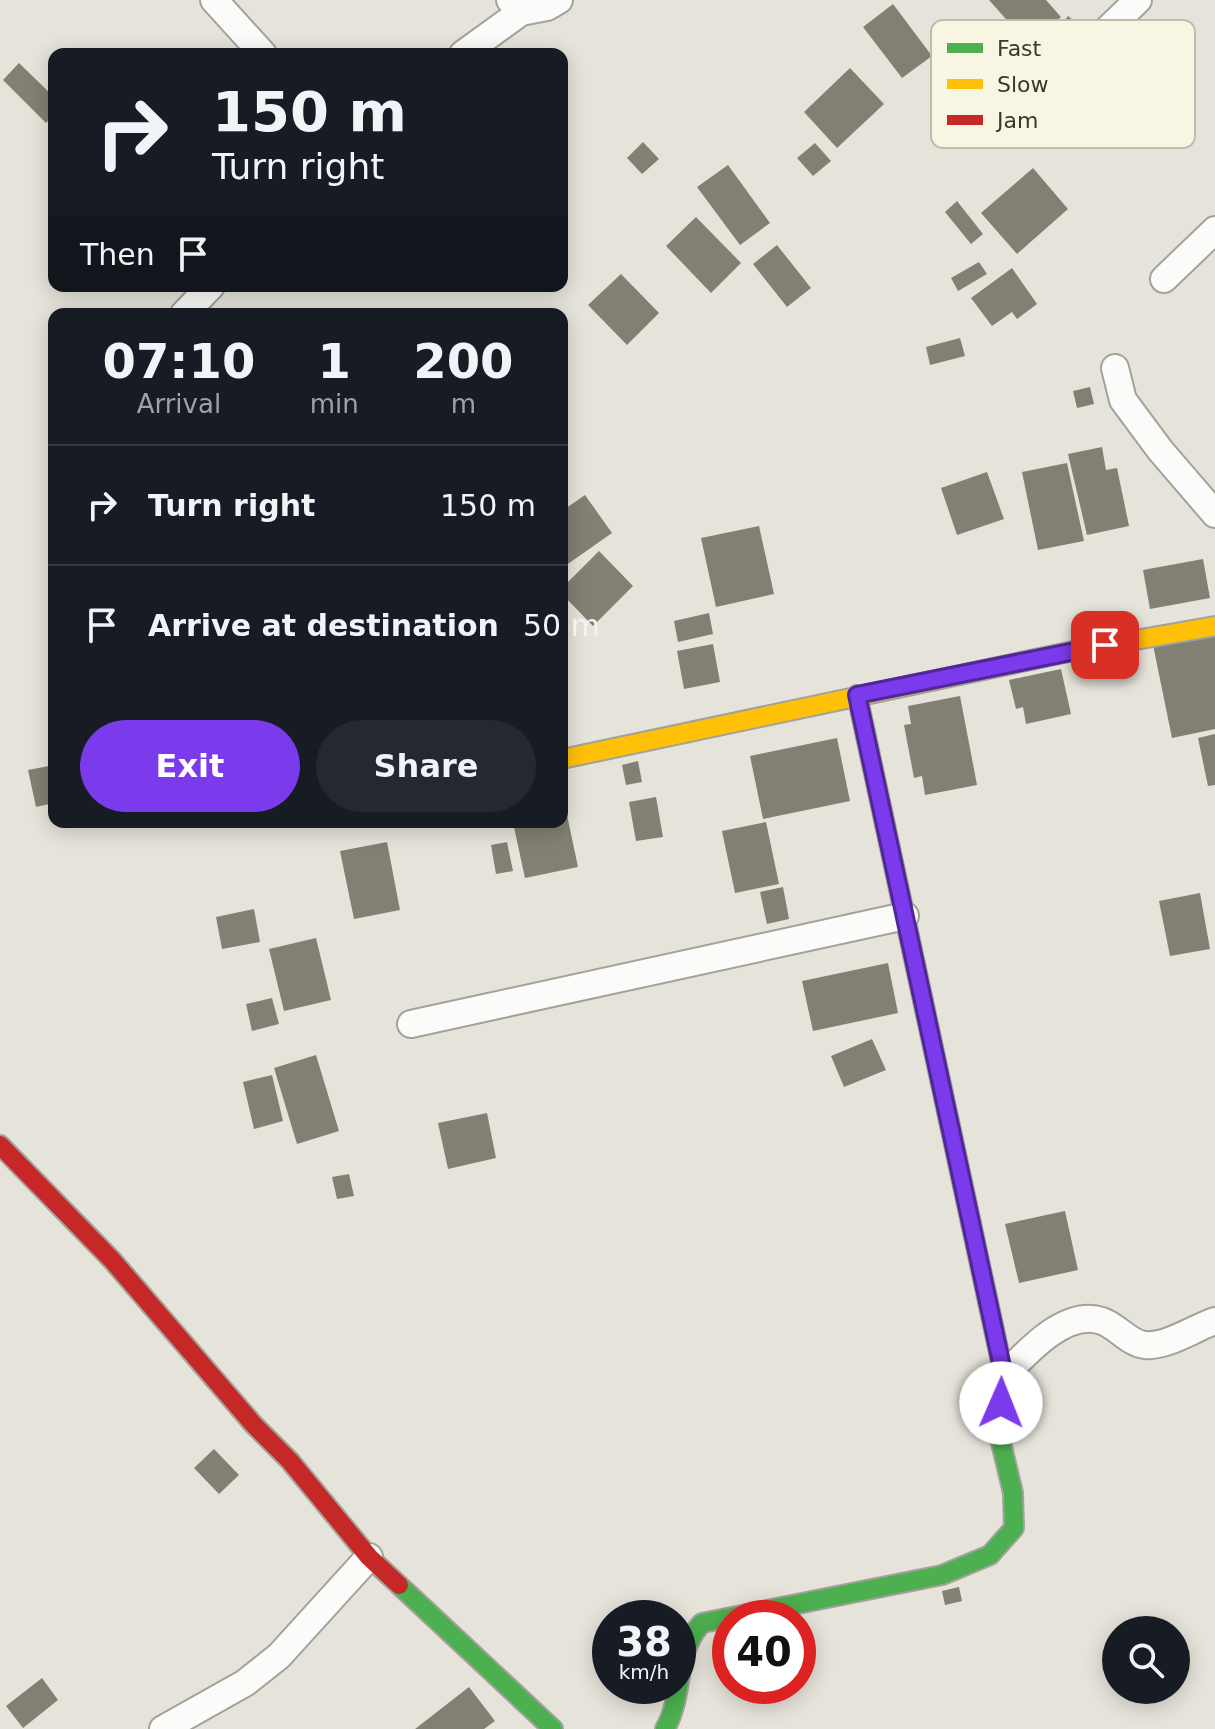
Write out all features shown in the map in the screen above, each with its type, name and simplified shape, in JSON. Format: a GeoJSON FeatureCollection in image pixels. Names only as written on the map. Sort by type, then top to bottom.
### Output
{"type":"FeatureCollection","features":[{"type":"Feature","properties":{"kind":"street"},"geometry":{"type":"LineString","coordinates":[[214,0],[258,48]]}},
{"type":"Feature","properties":{"kind":"street"},"geometry":{"type":"LineString","coordinates":[[470,48],[515,6],[547,7],[559,0]]}},
{"type":"Feature","properties":{"kind":"street"},"geometry":{"type":"LineString","coordinates":[[1117,20],[1138,0]]}},
{"type":"Feature","properties":{"kind":"street"},"geometry":{"type":"LineString","coordinates":[[1164,279],[1215,230]]}},
{"type":"Feature","properties":{"kind":"street"},"geometry":{"type":"LineString","coordinates":[[190,308],[205,292]]}},
{"type":"Feature","properties":{"kind":"street"},"geometry":{"type":"LineString","coordinates":[[1115,368],[1123,400],[1160,450],[1214,510]]}},
{"type":"Feature","properties":{"kind":"street"},"geometry":{"type":"LineString","coordinates":[[568,758],[857,695],[1215,626]]}},
{"type":"Feature","properties":{"kind":"street"},"geometry":{"type":"LineString","coordinates":[[665,1729],[676,1715],[688,1634],[702,1623],[942,1575],[990,1555],[1004,1543],[1014,1528],[1014,1509],[998,1430],[1004,1376],[857,695]]}},
{"type":"Feature","properties":{"kind":"street"},"geometry":{"type":"LineString","coordinates":[[411,1024],[905,916]]}},
{"type":"Feature","properties":{"kind":"street"},"geometry":{"type":"LineString","coordinates":[[0,1145],[112,1260],[254,1425],[290,1461],[369,1557],[553,1729]]}},
{"type":"Feature","properties":{"kind":"street"},"geometry":{"type":"LineString","coordinates":[[1004,1376],[1027,1351],[1072,1322],[1100,1320],[1143,1345],[1163,1343],[1215,1321]]}},
{"type":"Feature","properties":{"kind":"street"},"geometry":{"type":"LineString","coordinates":[[163,1729],[245,1683],[279,1656],[369,1557]]}},
{"type":"Feature","properties":{"kind":"building"},"geometry":{"type":"Polygon","coordinates":[[[989,0],[1046,0],[1061,17],[1058,20],[1007,20],[989,0]]]}},
{"type":"Feature","properties":{"kind":"building"},"geometry":{"type":"Polygon","coordinates":[[[893,4],[931,57],[902,78],[863,27],[893,4]]]}},
{"type":"Feature","properties":{"kind":"building"},"geometry":{"type":"Polygon","coordinates":[[[19,63],[48,91],[48,121],[46,123],[3,80],[19,63]]]}},
{"type":"Feature","properties":{"kind":"building"},"geometry":{"type":"Polygon","coordinates":[[[850,68],[884,104],[837,148],[804,112],[850,68]]]}},
{"type":"Feature","properties":{"kind":"building"},"geometry":{"type":"Polygon","coordinates":[[[643,142],[659,159],[642,174],[627,158],[643,142]]]}},
{"type":"Feature","properties":{"kind":"building"},"geometry":{"type":"Polygon","coordinates":[[[815,143],[831,161],[813,176],[797,158],[815,143]]]}},
{"type":"Feature","properties":{"kind":"building"},"geometry":{"type":"Polygon","coordinates":[[[728,165],[770,223],[740,245],[697,187],[728,165]]]}},
{"type":"Feature","properties":{"kind":"building"},"geometry":{"type":"Polygon","coordinates":[[[1033,168],[1068,209],[1017,254],[981,213],[1033,168]]]}},
{"type":"Feature","properties":{"kind":"building"},"geometry":{"type":"Polygon","coordinates":[[[957,201],[983,234],[971,244],[945,212],[957,201]]]}},
{"type":"Feature","properties":{"kind":"building"},"geometry":{"type":"Polygon","coordinates":[[[696,217],[741,263],[711,293],[666,246],[696,217]]]}},
{"type":"Feature","properties":{"kind":"building"},"geometry":{"type":"Polygon","coordinates":[[[777,245],[811,288],[787,307],[753,264],[777,245]]]}},
{"type":"Feature","properties":{"kind":"building"},"geometry":{"type":"Polygon","coordinates":[[[979,262],[987,274],[958,291],[951,278],[979,262]]]}},
{"type":"Feature","properties":{"kind":"building"},"geometry":{"type":"Polygon","coordinates":[[[1012,268],[1037,304],[1017,319],[1012,312],[992,326],[971,298],[1012,268]]]}},
{"type":"Feature","properties":{"kind":"building"},"geometry":{"type":"Polygon","coordinates":[[[621,274],[659,313],[627,345],[588,305],[621,274]]]}},
{"type":"Feature","properties":{"kind":"building"},"geometry":{"type":"Polygon","coordinates":[[[960,338],[965,356],[930,365],[926,347],[960,338]]]}},
{"type":"Feature","properties":{"kind":"building"},"geometry":{"type":"Polygon","coordinates":[[[1090,387],[1094,404],[1077,408],[1073,391],[1090,387]]]}},
{"type":"Feature","properties":{"kind":"building"},"geometry":{"type":"Polygon","coordinates":[[[1102,447],[1106,470],[1117,468],[1129,526],[1087,535],[1068,454],[1102,447]]]}},
{"type":"Feature","properties":{"kind":"building"},"geometry":{"type":"Polygon","coordinates":[[[1067,463],[1084,541],[1038,550],[1022,472],[1067,463]]]}},
{"type":"Feature","properties":{"kind":"building"},"geometry":{"type":"Polygon","coordinates":[[[987,472],[1004,519],[957,535],[941,488],[987,472]]]}},
{"type":"Feature","properties":{"kind":"building"},"geometry":{"type":"Polygon","coordinates":[[[585,495],[612,533],[568,564],[568,507],[585,495]]]}},
{"type":"Feature","properties":{"kind":"building"},"geometry":{"type":"Polygon","coordinates":[[[759,526],[774,594],[716,607],[701,538],[759,526]]]}},
{"type":"Feature","properties":{"kind":"building"},"geometry":{"type":"Polygon","coordinates":[[[599,551],[633,586],[593,626],[568,600],[568,582],[599,551]]]}},
{"type":"Feature","properties":{"kind":"building"},"geometry":{"type":"Polygon","coordinates":[[[1203,559],[1210,598],[1150,609],[1143,570],[1203,559]]]}},
{"type":"Feature","properties":{"kind":"building"},"geometry":{"type":"Polygon","coordinates":[[[709,613],[713,634],[678,642],[674,621],[709,613]]]}},
{"type":"Feature","properties":{"kind":"building"},"geometry":{"type":"Polygon","coordinates":[[[1215,628],[1215,729],[1172,738],[1152,640],[1215,628]]]}},
{"type":"Feature","properties":{"kind":"building"},"geometry":{"type":"Polygon","coordinates":[[[713,644],[720,682],[684,689],[677,651],[713,644]]]}},
{"type":"Feature","properties":{"kind":"building"},"geometry":{"type":"Polygon","coordinates":[[[1061,669],[1071,714],[1026,724],[1023,707],[1016,709],[1009,680],[1061,669]]]}},
{"type":"Feature","properties":{"kind":"building"},"geometry":{"type":"Polygon","coordinates":[[[960,696],[977,785],[925,795],[922,776],[914,778],[904,725],[911,724],[908,706],[960,696]]]}},
{"type":"Feature","properties":{"kind":"building"},"geometry":{"type":"Polygon","coordinates":[[[1215,734],[1215,785],[1208,786],[1198,738],[1215,734]]]}},
{"type":"Feature","properties":{"kind":"building"},"geometry":{"type":"Polygon","coordinates":[[[837,738],[850,801],[763,819],[750,756],[837,738]]]}},
{"type":"Feature","properties":{"kind":"building"},"geometry":{"type":"Polygon","coordinates":[[[638,761],[642,782],[626,785],[622,765],[638,761]]]}},
{"type":"Feature","properties":{"kind":"building"},"geometry":{"type":"Polygon","coordinates":[[[48,766],[48,804],[36,807],[28,770],[48,766]]]}},
{"type":"Feature","properties":{"kind":"building"},"geometry":{"type":"Polygon","coordinates":[[[656,797],[663,837],[636,841],[629,802],[656,797]]]}},
{"type":"Feature","properties":{"kind":"building"},"geometry":{"type":"Polygon","coordinates":[[[568,820],[578,867],[525,878],[514,828],[568,828],[568,820]]]}},
{"type":"Feature","properties":{"kind":"building"},"geometry":{"type":"Polygon","coordinates":[[[766,822],[779,884],[735,893],[722,831],[766,822]]]}},
{"type":"Feature","properties":{"kind":"building"},"geometry":{"type":"Polygon","coordinates":[[[387,842],[400,910],[354,919],[340,851],[387,842]]]}},
{"type":"Feature","properties":{"kind":"building"},"geometry":{"type":"Polygon","coordinates":[[[507,842],[513,871],[496,874],[491,845],[507,842]]]}},
{"type":"Feature","properties":{"kind":"building"},"geometry":{"type":"Polygon","coordinates":[[[783,887],[789,919],[767,924],[760,892],[783,887]]]}},
{"type":"Feature","properties":{"kind":"building"},"geometry":{"type":"Polygon","coordinates":[[[1200,893],[1210,949],[1170,956],[1159,901],[1200,893]]]}},
{"type":"Feature","properties":{"kind":"building"},"geometry":{"type":"Polygon","coordinates":[[[254,909],[260,942],[222,949],[216,917],[254,909]]]}},
{"type":"Feature","properties":{"kind":"building"},"geometry":{"type":"Polygon","coordinates":[[[316,938],[331,1000],[284,1011],[269,949],[316,938]]]}},
{"type":"Feature","properties":{"kind":"building"},"geometry":{"type":"Polygon","coordinates":[[[888,963],[898,1013],[813,1031],[802,981],[888,963]]]}},
{"type":"Feature","properties":{"kind":"building"},"geometry":{"type":"Polygon","coordinates":[[[272,998],[279,1024],[252,1031],[246,1004],[272,998]]]}},
{"type":"Feature","properties":{"kind":"building"},"geometry":{"type":"Polygon","coordinates":[[[872,1039],[886,1070],[844,1087],[831,1056],[872,1039]]]}},
{"type":"Feature","properties":{"kind":"building"},"geometry":{"type":"Polygon","coordinates":[[[316,1055],[339,1131],[297,1144],[274,1068],[316,1055]]]}},
{"type":"Feature","properties":{"kind":"building"},"geometry":{"type":"Polygon","coordinates":[[[272,1075],[283,1121],[254,1129],[243,1082],[272,1075]]]}},
{"type":"Feature","properties":{"kind":"building"},"geometry":{"type":"Polygon","coordinates":[[[487,1113],[496,1158],[448,1169],[438,1123],[487,1113]]]}},
{"type":"Feature","properties":{"kind":"building"},"geometry":{"type":"Polygon","coordinates":[[[349,1174],[354,1196],[337,1199],[332,1177],[349,1174]]]}},
{"type":"Feature","properties":{"kind":"building"},"geometry":{"type":"Polygon","coordinates":[[[1065,1211],[1078,1270],[1019,1283],[1005,1224],[1065,1211]]]}},
{"type":"Feature","properties":{"kind":"building"},"geometry":{"type":"Polygon","coordinates":[[[214,1449],[239,1475],[219,1494],[194,1468],[214,1449]]]}},
{"type":"Feature","properties":{"kind":"building"},"geometry":{"type":"Polygon","coordinates":[[[959,1587],[962,1601],[945,1605],[942,1591],[959,1587]]]}},
{"type":"Feature","properties":{"kind":"building"},"geometry":{"type":"Polygon","coordinates":[[[42,1678],[58,1700],[23,1728],[6,1706],[42,1678]]]}},
{"type":"Feature","properties":{"kind":"building"},"geometry":{"type":"Polygon","coordinates":[[[469,1687],[495,1721],[484,1729],[415,1729],[469,1687]]]}},
{"type":"Feature","properties":{"kind":"traffic: fast"},"geometry":{"type":"LineString","coordinates":[[665,1729],[675,1702],[687,1648],[702,1623],[942,1575],[990,1555],[1014,1528],[1013,1493],[998,1430],[1000,1414]]}},
{"type":"Feature","properties":{"kind":"traffic: fast"},"geometry":{"type":"LineString","coordinates":[[399,1585],[553,1729]]}},
{"type":"Feature","properties":{"kind":"traffic: slow"},"geometry":{"type":"LineString","coordinates":[[568,758],[1078,650],[1215,626]]}},
{"type":"Feature","properties":{"kind":"traffic: slow"},"geometry":{"type":"LineString","coordinates":[[857,695],[1004,1376],[1000,1414]]}},
{"type":"Feature","properties":{"kind":"traffic: jam"},"geometry":{"type":"LineString","coordinates":[[0,1145],[112,1260],[254,1425],[290,1461],[369,1557],[399,1585]]}},
{"type":"Feature","properties":{"kind":"route"},"geometry":{"type":"LineString","coordinates":[[1001,1403],[1004,1376],[857,695],[1105,645]]}}]}
